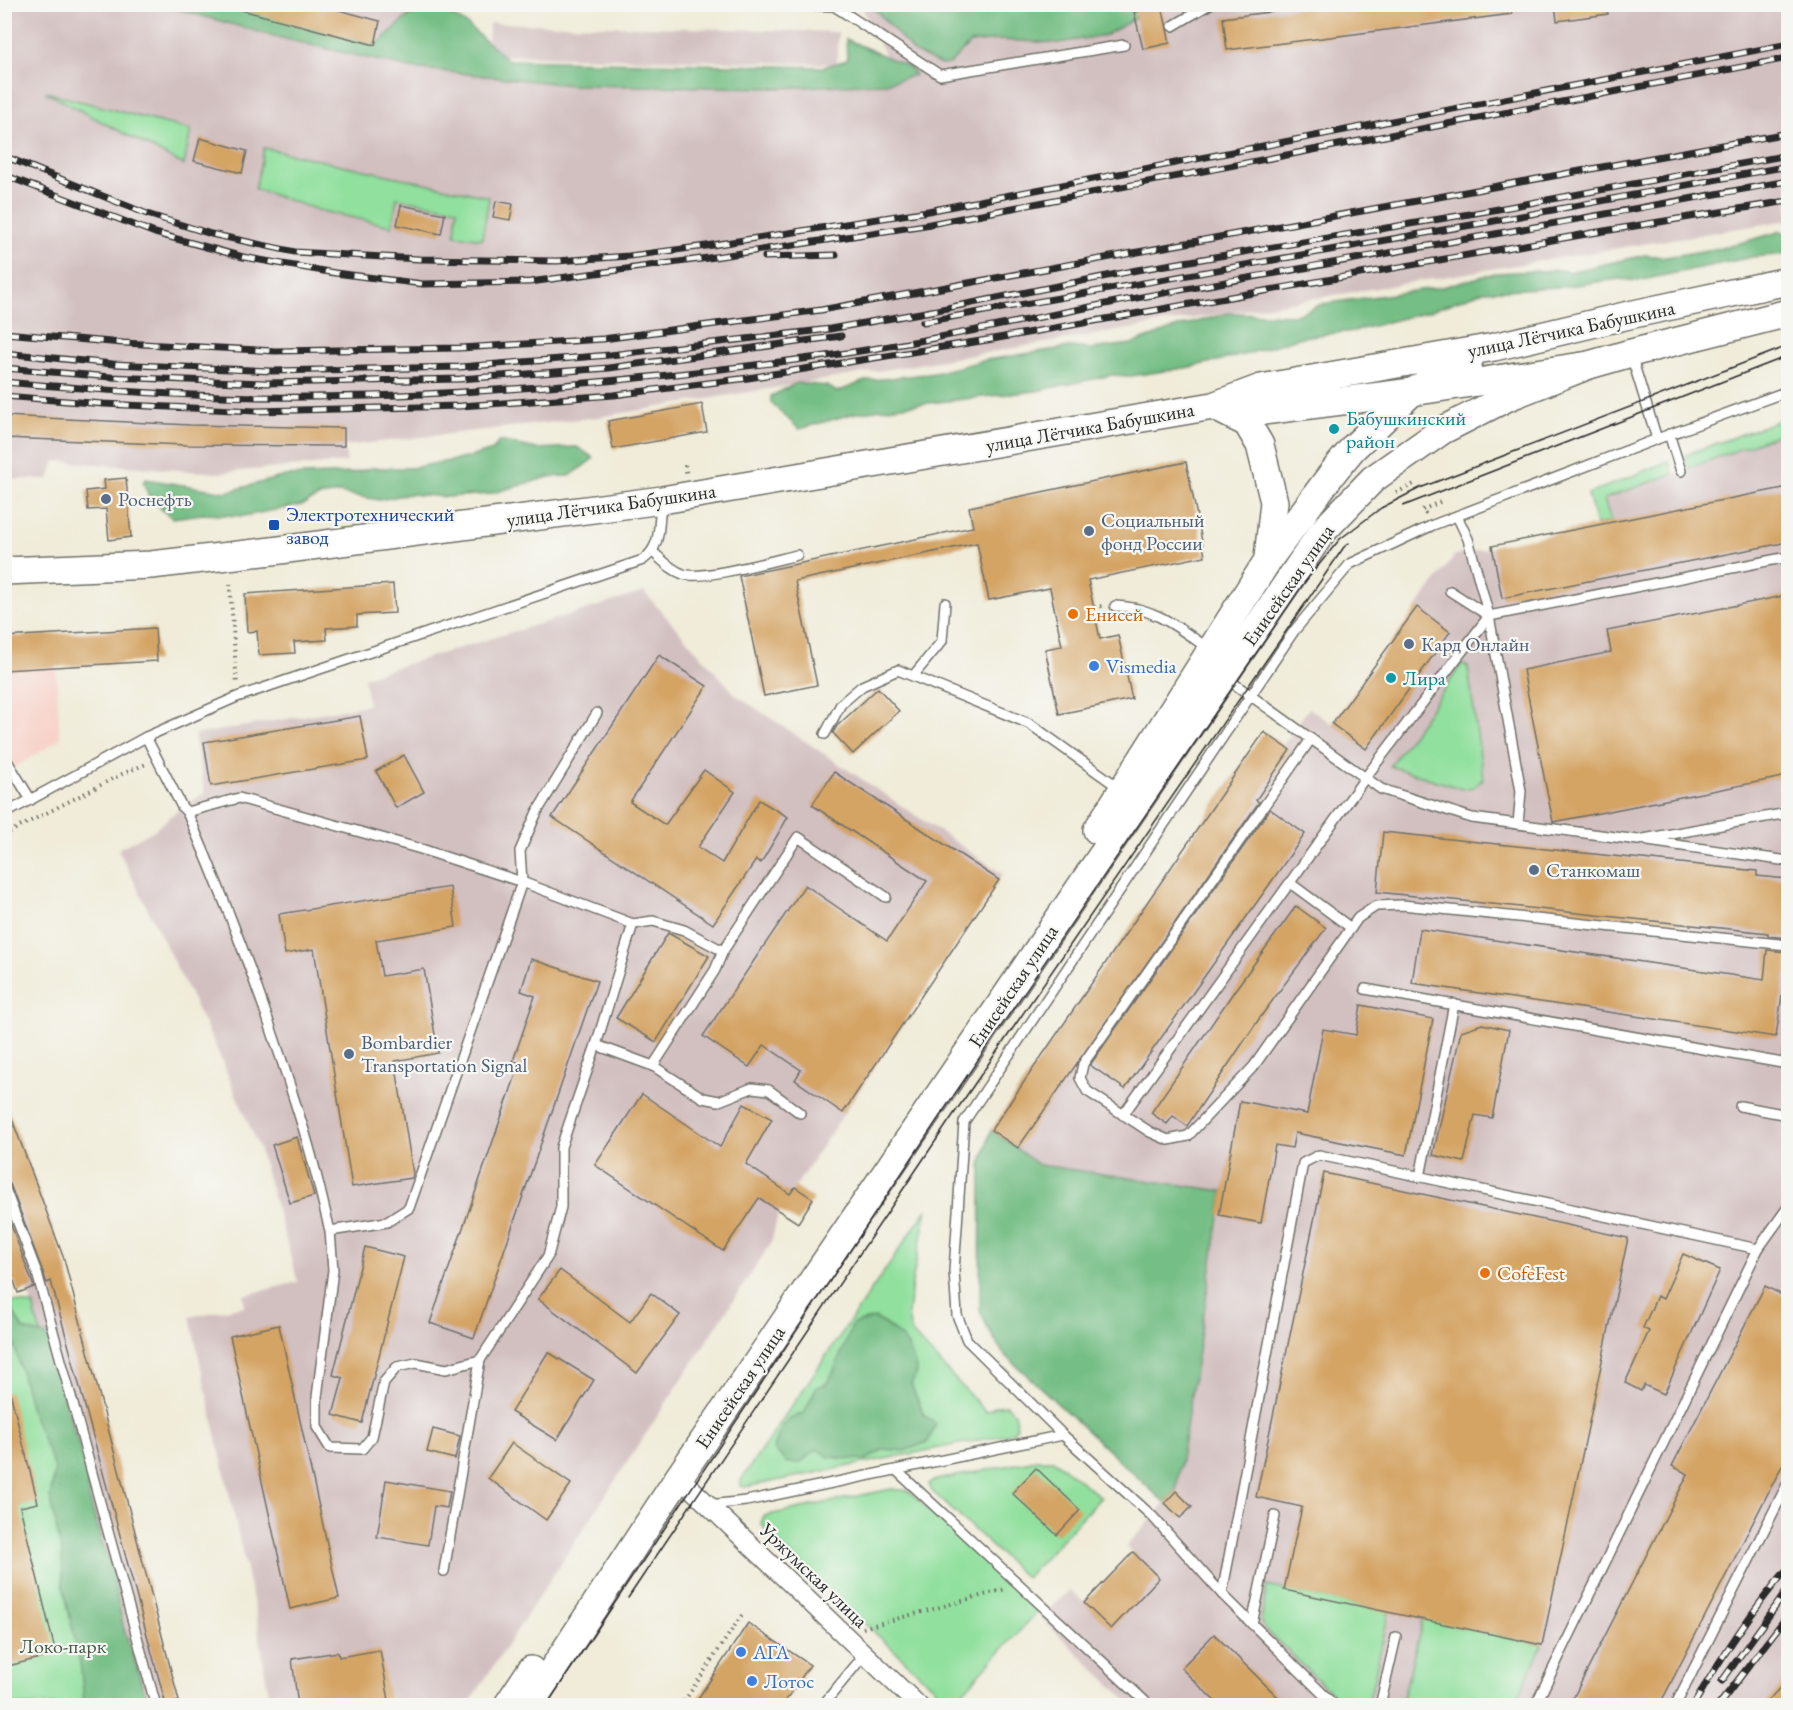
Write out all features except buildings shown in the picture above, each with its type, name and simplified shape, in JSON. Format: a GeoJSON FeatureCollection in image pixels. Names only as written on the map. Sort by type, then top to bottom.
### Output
{"type":"FeatureCollection","features":[{"type":"Feature","properties":{"kind":"main road","name":"улица Лётчика Бабушкина"},"geometry":{"type":"LineString","coordinates":[[4,571],[151,565],[662,500],[1213,406],[1261,388],[1494,347],[1788,281]]}},
{"type":"Feature","properties":{"kind":"main road","name":"улица Лётчика Бабушкина"},"geometry":{"type":"LineString","coordinates":[[1213,406],[1263,411],[1412,392],[1589,365],[1788,313]]}},
{"type":"Feature","properties":{"kind":"main road","name":"Енисейская улица"},"geometry":{"type":"LineString","coordinates":[[507,1706],[666,1465],[1123,790],[1268,560],[1340,463],[1360,441],[1412,392],[1494,347]]}},
{"type":"Feature","properties":{"kind":"main road","name":"Енисейская улица"},"geometry":{"type":"LineString","coordinates":[[529,1706],[678,1477],[1322,532],[1373,478],[1443,430],[1508,397],[1589,365]]}},
{"type":"Feature","properties":{"kind":"main road"},"geometry":{"type":"LineString","coordinates":[[1213,406],[1247,423],[1260,445],[1274,502],[1268,560]]}},
{"type":"Feature","properties":{"kind":"street","name":"Уржумская улица"},"geometry":{"type":"LineString","coordinates":[[678,1477],[919,1706]]}},
{"type":"Feature","properties":{"kind":"lane"},"geometry":{"type":"LineString","coordinates":[[777,4],[834,5],[940,75],[1124,45]]}},
{"type":"Feature","properties":{"kind":"lane"},"geometry":{"type":"LineString","coordinates":[[1173,26],[1210,4]]}},
{"type":"Feature","properties":{"kind":"lane"},"geometry":{"type":"LineString","coordinates":[[1630,353],[1657,439]]}},
{"type":"Feature","properties":{"kind":"lane"},"geometry":{"type":"LineString","coordinates":[[1335,1706],[1222,1594],[1153,1517],[1063,1436],[967,1340],[957,1315],[954,1260],[964,1122],[1294,631],[1350,564],[1433,525],[1788,391]]}},
{"type":"Feature","properties":{"kind":"lane"},"geometry":{"type":"LineString","coordinates":[[1669,434],[1681,471]]}},
{"type":"Feature","properties":{"kind":"lane"},"geometry":{"type":"LineString","coordinates":[[4,814],[146,737],[237,697],[643,560],[653,552],[657,540],[662,500]]}},
{"type":"Feature","properties":{"kind":"lane"},"geometry":{"type":"LineString","coordinates":[[1457,516],[1468,539],[1489,616],[1521,791],[1518,824]]}},
{"type":"Feature","properties":{"kind":"lane"},"geometry":{"type":"LineString","coordinates":[[653,552],[669,567],[684,575],[714,574],[797,555]]}},
{"type":"Feature","properties":{"kind":"lane"},"geometry":{"type":"LineString","coordinates":[[1123,1115],[1365,778],[1489,616],[1788,557]]}},
{"type":"Feature","properties":{"kind":"lane"},"geometry":{"type":"LineString","coordinates":[[1450,591],[1489,616]]}},
{"type":"Feature","properties":{"kind":"lane"},"geometry":{"type":"LineString","coordinates":[[913,676],[942,641],[945,603]]}},
{"type":"Feature","properties":{"kind":"lane"},"geometry":{"type":"LineString","coordinates":[[1115,606],[1133,607],[1156,614],[1211,651]]}},
{"type":"Feature","properties":{"kind":"lane"},"geometry":{"type":"LineString","coordinates":[[825,734],[841,704],[862,686],[898,670],[1030,724],[1123,790]]}},
{"type":"Feature","properties":{"kind":"lane"},"geometry":{"type":"LineString","coordinates":[[1224,676],[1381,789],[1472,818],[1788,861]]}},
{"type":"Feature","properties":{"kind":"lane"},"geometry":{"type":"LineString","coordinates":[[330,1231],[387,1222],[409,1208],[522,882],[520,851],[537,812],[597,713]]}},
{"type":"Feature","properties":{"kind":"lane"},"geometry":{"type":"LineString","coordinates":[[146,737],[182,807],[187,812],[222,891],[255,980],[302,1122],[330,1231],[333,1269],[317,1397],[317,1427],[330,1448],[362,1449],[372,1437],[384,1382],[397,1367],[416,1363],[446,1369],[480,1360]]}},
{"type":"Feature","properties":{"kind":"lane"},"geometry":{"type":"LineString","coordinates":[[1311,739],[1083,1064],[1080,1078],[1087,1091],[1150,1132],[1168,1140],[1188,1136],[1254,1066],[1358,918],[1376,906],[1402,905],[1788,945]]}},
{"type":"Feature","properties":{"kind":"lane"},"geometry":{"type":"LineString","coordinates":[[4,756],[31,800]]}},
{"type":"Feature","properties":{"kind":"lane"},"geometry":{"type":"LineString","coordinates":[[187,812],[239,798],[421,849],[522,882],[633,924],[653,921],[684,930],[723,951]]}},
{"type":"Feature","properties":{"kind":"lane"},"geometry":{"type":"LineString","coordinates":[[1638,840],[1788,813]]}},
{"type":"Feature","properties":{"kind":"lane"},"geometry":{"type":"LineString","coordinates":[[653,1066],[715,970],[723,951],[798,837],[886,897]]}},
{"type":"Feature","properties":{"kind":"lane"},"geometry":{"type":"LineString","coordinates":[[1290,883],[1351,928]]}},
{"type":"Feature","properties":{"kind":"lane"},"geometry":{"type":"LineString","coordinates":[[444,1571],[480,1360],[548,1256],[561,1207],[561,1146],[596,1045],[633,924]]}},
{"type":"Feature","properties":{"kind":"lane"},"geometry":{"type":"LineString","coordinates":[[1365,989],[1787,1064],[1788,1047]]}},
{"type":"Feature","properties":{"kind":"lane"},"geometry":{"type":"LineString","coordinates":[[1420,1177],[1454,1004]]}},
{"type":"Feature","properties":{"kind":"lane"},"geometry":{"type":"LineString","coordinates":[[596,1045],[653,1066],[703,1098],[718,1101],[752,1088],[769,1090],[800,1113]]}},
{"type":"Feature","properties":{"kind":"lane"},"geometry":{"type":"LineString","coordinates":[[1740,1106],[1788,1115]]}},
{"type":"Feature","properties":{"kind":"lane"},"geometry":{"type":"LineString","coordinates":[[1222,1594],[1304,1163],[1319,1155],[1758,1249]]}},
{"type":"Feature","properties":{"kind":"lane"},"geometry":{"type":"LineString","coordinates":[[4,1186],[37,1273],[156,1706]]}},
{"type":"Feature","properties":{"kind":"lane"},"geometry":{"type":"LineString","coordinates":[[1535,1706],[1758,1249],[1788,1207]]}},
{"type":"Feature","properties":{"kind":"lane"},"geometry":{"type":"LineString","coordinates":[[708,1505],[746,1501],[1063,1436]]}},
{"type":"Feature","properties":{"kind":"lane"},"geometry":{"type":"LineString","coordinates":[[896,1470],[1150,1706]]}},
{"type":"Feature","properties":{"kind":"lane"},"geometry":{"type":"LineString","coordinates":[[1675,1706],[1788,1483]]}},
{"type":"Feature","properties":{"kind":"lane"},"geometry":{"type":"LineString","coordinates":[[1252,1624],[1275,1516]]}},
{"type":"Feature","properties":{"kind":"lane"},"geometry":{"type":"LineString","coordinates":[[1380,1706],[1396,1637]]}},
{"type":"Feature","properties":{"kind":"lane"},"geometry":{"type":"LineString","coordinates":[[822,1706],[865,1654]]}},
{"type":"Feature","properties":{"kind":"path"},"geometry":{"type":"LineString","coordinates":[[1396,493],[1414,484]]}},
{"type":"Feature","properties":{"kind":"path"},"geometry":{"type":"LineString","coordinates":[[231,584],[237,697]]}},
{"type":"Feature","properties":{"kind":"path"},"geometry":{"type":"LineString","coordinates":[[4,835],[122,774],[158,760]]}},
{"type":"Feature","properties":{"kind":"path"},"geometry":{"type":"LineString","coordinates":[[862,1629],[1013,1587]]}},
{"type":"Feature","properties":{"kind":"path"},"geometry":{"type":"LineString","coordinates":[[681,1706],[742,1615]]}},
{"type":"Feature","properties":{"kind":"shaded area"},"geometry":{"type":"Polygon","coordinates":[[[4,5],[437,5],[422,56],[894,75],[861,5],[1788,5],[1788,220],[598,417],[344,446],[347,462],[218,473],[55,461],[49,479],[5,479],[4,5]]]}},
{"type":"Feature","properties":{"kind":"shaded area"},"geometry":{"type":"Polygon","coordinates":[[[489,23],[838,32],[837,64],[488,55],[489,23]]]}},
{"type":"Feature","properties":{"kind":"shaded area"},"geometry":{"type":"Polygon","coordinates":[[[1788,431],[1788,1705],[1132,1705],[1040,1617],[1070,1590],[1085,1603],[1132,1553],[1126,1547],[1176,1491],[1223,1191],[1039,1165],[991,1130],[1264,732],[1283,745],[1309,708],[1332,724],[1455,555],[1610,523],[1604,500],[1788,431]]]}},
{"type":"Feature","properties":{"kind":"shaded area"},"geometry":{"type":"Polygon","coordinates":[[[644,592],[736,695],[1003,874],[779,1211],[771,1243],[468,1705],[270,1705],[256,1614],[190,1317],[244,1306],[244,1295],[298,1282],[259,1148],[215,1045],[118,849],[153,831],[182,807],[205,793],[194,735],[368,705],[364,677],[644,592]]]}},
{"type":"Feature","properties":{"kind":"shaded area"},"geometry":{"type":"Polygon","coordinates":[[[56,667],[60,739],[5,774],[5,670],[56,667]]]}},
{"type":"Feature","properties":{"kind":"shaded area"},"geometry":{"type":"Polygon","coordinates":[[[4,1098],[64,1259],[180,1705],[140,1705],[28,1290],[18,1293],[14,1281],[5,1278],[4,1098]]]}},
{"type":"Feature","properties":{"kind":"green space"},"geometry":{"type":"Polygon","coordinates":[[[162,5],[230,5],[376,45],[416,9],[439,8],[464,22],[508,60],[823,67],[847,60],[846,39],[909,67],[915,75],[886,83],[779,88],[571,85],[411,68],[285,39],[162,5]]]}},
{"type":"Feature","properties":{"kind":"green space"},"geometry":{"type":"Polygon","coordinates":[[[871,5],[1183,5],[1166,7],[1139,16],[1106,35],[1058,43],[998,40],[970,43],[950,64],[941,65],[914,52],[871,5]]]}},
{"type":"Feature","properties":{"kind":"green space"},"geometry":{"type":"Polygon","coordinates":[[[45,92],[191,130],[184,165],[45,92]]]}},
{"type":"Feature","properties":{"kind":"green space"},"geometry":{"type":"Polygon","coordinates":[[[264,148],[489,197],[482,239],[455,235],[457,209],[397,198],[392,226],[321,211],[255,189],[264,148]]]}},
{"type":"Feature","properties":{"kind":"green space"},"geometry":{"type":"Polygon","coordinates":[[[1782,231],[1788,235],[1787,254],[1752,257],[1638,281],[1619,279],[1560,287],[1484,291],[1430,311],[1354,331],[1301,337],[1247,354],[1191,367],[1131,376],[1112,375],[1036,391],[856,413],[799,429],[771,403],[771,396],[797,383],[827,386],[837,392],[865,381],[935,373],[986,360],[1070,347],[1090,349],[1131,344],[1178,327],[1229,313],[1296,315],[1322,304],[1442,287],[1495,273],[1560,270],[1569,272],[1645,255],[1666,257],[1726,247],[1782,231]]]}},
{"type":"Feature","properties":{"kind":"green space"},"geometry":{"type":"Polygon","coordinates":[[[1788,417],[1788,431],[1689,468],[1685,455],[1788,417]]]}},
{"type":"Feature","properties":{"kind":"green space"},"geometry":{"type":"Polygon","coordinates":[[[499,441],[537,449],[577,447],[594,458],[570,476],[549,477],[489,494],[448,497],[409,494],[379,500],[339,493],[320,496],[302,505],[243,516],[203,514],[172,518],[150,499],[143,482],[146,479],[226,492],[285,476],[353,473],[371,468],[411,468],[466,458],[493,450],[499,441]]]}},
{"type":"Feature","properties":{"kind":"green space"},"geometry":{"type":"Polygon","coordinates":[[[1669,461],[1673,474],[1604,499],[1611,522],[1596,525],[1588,494],[1669,461]]]}},
{"type":"Feature","properties":{"kind":"green space"},"geometry":{"type":"Polygon","coordinates":[[[1462,664],[1468,667],[1483,779],[1474,787],[1462,789],[1390,766],[1462,664]]]}},
{"type":"Feature","properties":{"kind":"green space"},"geometry":{"type":"Polygon","coordinates":[[[991,1130],[1039,1165],[1223,1191],[1176,1491],[1165,1503],[1003,1353],[988,1329],[980,1310],[981,1165],[991,1130]]]}},
{"type":"Feature","properties":{"kind":"green space"},"geometry":{"type":"Polygon","coordinates":[[[927,1209],[908,1313],[911,1332],[986,1412],[996,1406],[1007,1405],[1014,1413],[1017,1427],[1012,1433],[994,1437],[745,1487],[740,1486],[741,1480],[927,1209]]]}},
{"type":"Feature","properties":{"kind":"green space","name":"Локо-парк"},"geometry":{"type":"Polygon","coordinates":[[[4,1300],[33,1305],[140,1705],[5,1705],[4,1300]]]}},
{"type":"Feature","properties":{"kind":"green space"},"geometry":{"type":"Polygon","coordinates":[[[4,1308],[11,1308],[23,1329],[47,1336],[54,1350],[66,1406],[87,1471],[89,1497],[111,1567],[123,1626],[149,1705],[84,1705],[81,1668],[63,1585],[62,1554],[50,1498],[55,1469],[32,1413],[13,1340],[5,1326],[4,1308]]]}},
{"type":"Feature","properties":{"kind":"green space"},"geometry":{"type":"Polygon","coordinates":[[[875,1318],[898,1334],[912,1354],[917,1373],[911,1384],[924,1415],[936,1424],[928,1442],[904,1451],[884,1449],[866,1460],[829,1457],[817,1449],[800,1463],[787,1463],[774,1449],[783,1426],[786,1422],[804,1413],[816,1388],[826,1384],[834,1371],[853,1324],[875,1318]]]}},
{"type":"Feature","properties":{"kind":"green space"},"geometry":{"type":"Polygon","coordinates":[[[1036,1460],[1053,1460],[1101,1497],[1026,1578],[932,1491],[929,1484],[932,1481],[1036,1460]]]}},
{"type":"Feature","properties":{"kind":"green space"},"geometry":{"type":"Polygon","coordinates":[[[891,1489],[909,1491],[1038,1611],[952,1704],[769,1535],[761,1523],[764,1516],[891,1489]]]}},
{"type":"Feature","properties":{"kind":"green space"},"geometry":{"type":"Polygon","coordinates":[[[1267,1586],[1389,1612],[1368,1705],[1344,1705],[1265,1629],[1261,1620],[1267,1586]]]}},
{"type":"Feature","properties":{"kind":"green space"},"geometry":{"type":"Polygon","coordinates":[[[1423,1619],[1542,1645],[1515,1705],[1401,1706],[1423,1619]]]}},
{"type":"Feature","properties":{"kind":"tram line"},"geometry":{"type":"LineString","coordinates":[[546,1706],[954,1095],[1304,583],[1340,539],[1381,508],[1420,488],[1788,346]]}},
{"type":"Feature","properties":{"kind":"tram line"},"geometry":{"type":"LineString","coordinates":[[1403,506],[1788,356]]}},
{"type":"Feature","properties":{"kind":"tram line"},"geometry":{"type":"LineString","coordinates":[[628,1598],[947,1124],[1344,547],[1349,543]]}},
{"type":"Feature","properties":{"kind":"railway"},"geometry":{"type":"LineString","coordinates":[[4,156],[147,214],[211,234],[295,252],[419,259],[557,261],[629,256],[706,246],[928,211],[1788,44]]}},
{"type":"Feature","properties":{"kind":"railway"},"geometry":{"type":"LineString","coordinates":[[4,175],[155,233],[243,257],[335,273],[423,284],[530,282],[925,225],[1788,58]]}},
{"type":"Feature","properties":{"kind":"railway"},"geometry":{"type":"LineString","coordinates":[[4,333],[123,343],[275,351],[460,348],[603,339],[821,310],[1788,133]]}},
{"type":"Feature","properties":{"kind":"railway"},"geometry":{"type":"LineString","coordinates":[[4,353],[113,364],[272,371],[460,367],[610,355],[830,329],[1137,270],[1493,210],[1788,155]]}},
{"type":"Feature","properties":{"kind":"railway"},"geometry":{"type":"LineString","coordinates":[[923,322],[1494,221],[1788,166]]}},
{"type":"Feature","properties":{"kind":"railway"},"geometry":{"type":"LineString","coordinates":[[4,382],[194,395],[329,397],[543,387],[685,373],[826,356],[907,343],[1147,296],[1788,181]]}},
{"type":"Feature","properties":{"kind":"railway"},"geometry":{"type":"LineString","coordinates":[[4,396],[104,404],[256,411],[461,406],[614,395],[748,378],[987,340],[1592,233],[1788,201]]}},
{"type":"Feature","properties":{"kind":"railway"},"geometry":{"type":"LineString","coordinates":[[765,257],[836,255]]}},
{"type":"Feature","properties":{"kind":"railway"},"geometry":{"type":"LineString","coordinates":[[4,368],[111,377],[266,383],[460,379],[609,368],[841,336]]}},
{"type":"Feature","properties":{"kind":"railway"},"geometry":{"type":"LineString","coordinates":[[1693,1706],[1738,1634],[1788,1568]]}},
{"type":"Feature","properties":{"kind":"railway"},"geometry":{"type":"LineString","coordinates":[[1722,1681],[1788,1589]]}},
{"type":"Feature","properties":{"kind":"railway"},"geometry":{"type":"LineString","coordinates":[[1718,1706],[1788,1615]]}},
{"type":"Feature","properties":{"kind":"place","name":"Бабушкинский район"},"geometry":{"type":"Point","coordinates":[1334,429]}},
{"type":"Feature","properties":{"kind":"place","name":"Роснефть"},"geometry":{"type":"Point","coordinates":[106,499]}},
{"type":"Feature","properties":{"kind":"place","name":"Электротехнический завод"},"geometry":{"type":"Point","coordinates":[274,525]}},
{"type":"Feature","properties":{"kind":"place","name":"Социальный фонд России"},"geometry":{"type":"Point","coordinates":[1089,531]}},
{"type":"Feature","properties":{"kind":"place","name":"Енисей"},"geometry":{"type":"Point","coordinates":[1073,614]}},
{"type":"Feature","properties":{"kind":"place","name":"Кард Онлайн"},"geometry":{"type":"Point","coordinates":[1409,644]}},
{"type":"Feature","properties":{"kind":"place","name":"Vismedia"},"geometry":{"type":"Point","coordinates":[1094,666]}},
{"type":"Feature","properties":{"kind":"place","name":"Лира"},"geometry":{"type":"Point","coordinates":[1391,678]}},
{"type":"Feature","properties":{"kind":"place","name":"Станкомаш"},"geometry":{"type":"Point","coordinates":[1534,870]}},
{"type":"Feature","properties":{"kind":"place","name":"Bombardier Transportation Signal"},"geometry":{"type":"Point","coordinates":[349,1054]}},
{"type":"Feature","properties":{"kind":"place","name":"CofeFest"},"geometry":{"type":"Point","coordinates":[1485,1273]}},
{"type":"Feature","properties":{"kind":"place","name":"АГА"},"geometry":{"type":"Point","coordinates":[741,1652]}},
{"type":"Feature","properties":{"kind":"place","name":"Лотос"},"geometry":{"type":"Point","coordinates":[752,1681]}}]}
